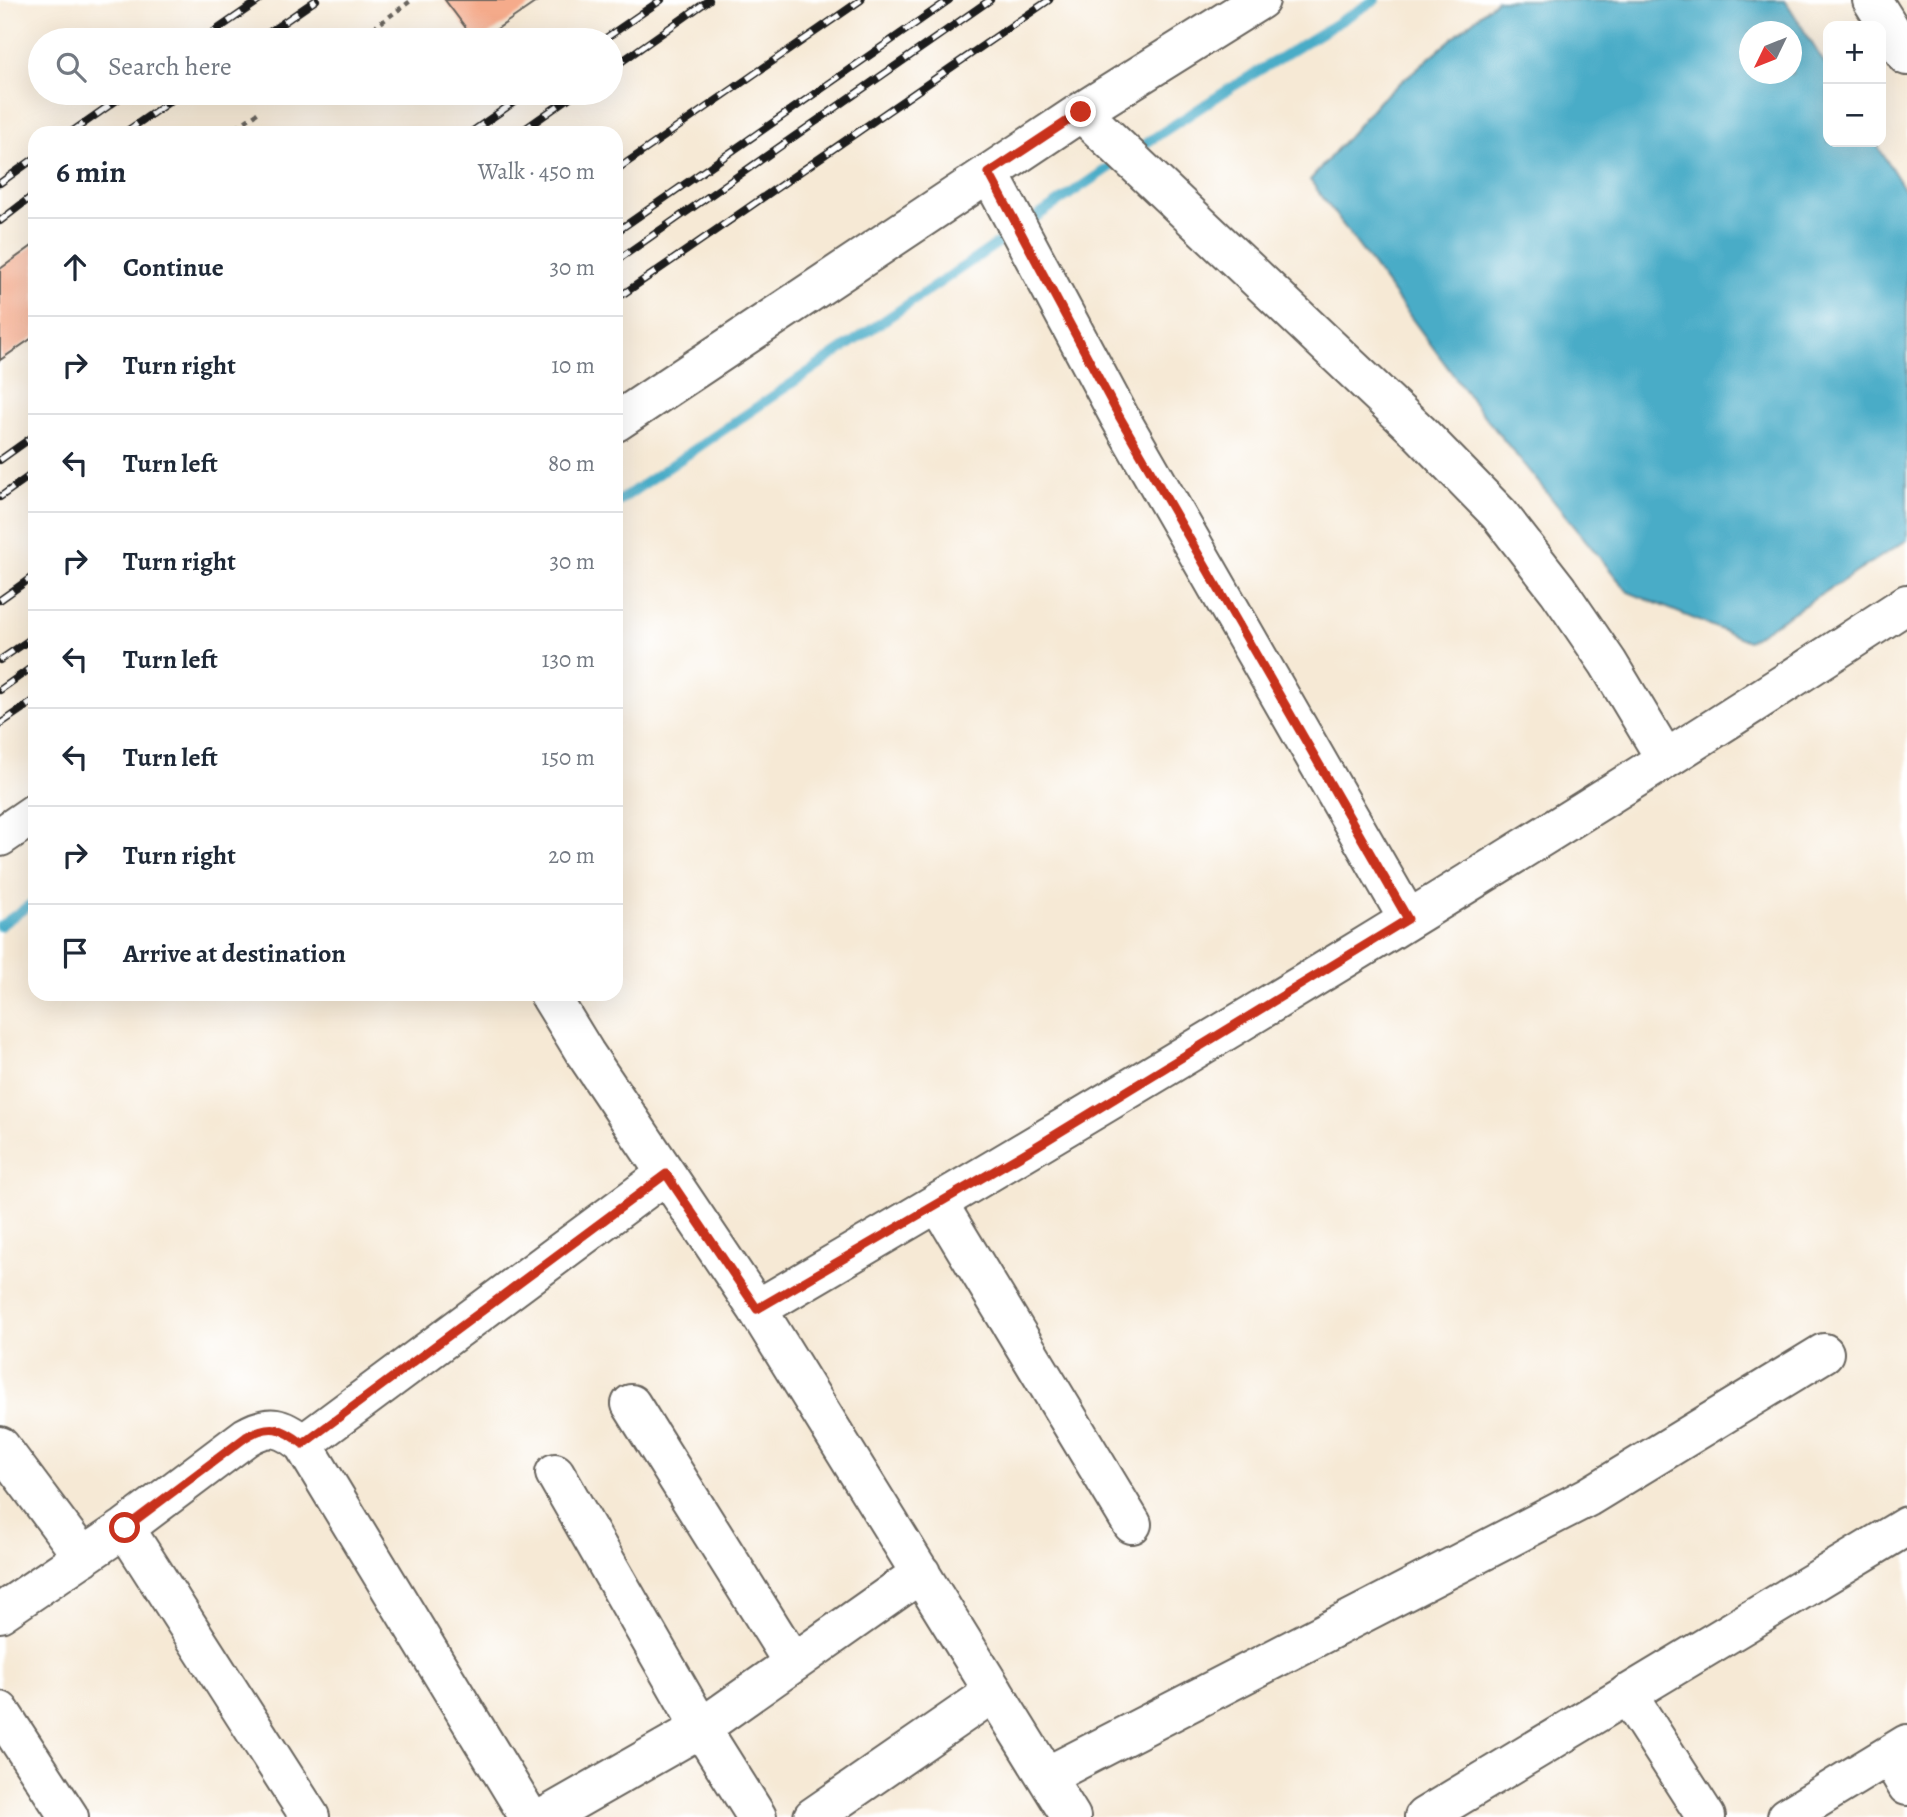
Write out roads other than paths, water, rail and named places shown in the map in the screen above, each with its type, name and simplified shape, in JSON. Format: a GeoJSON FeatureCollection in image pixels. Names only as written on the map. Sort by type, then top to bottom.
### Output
{"type":"FeatureCollection","features":[{"type":"Feature","properties":{"kind":"street"},"geometry":{"type":"LineString","coordinates":[[623,418],[997,189],[1081,112],[1260,0]]}},
{"type":"Feature","properties":{"kind":"street"},"geometry":{"type":"LineString","coordinates":[[1872,0],[1907,56]]}},
{"type":"Feature","properties":{"kind":"street"},"geometry":{"type":"LineString","coordinates":[[1081,112],[1419,432],[1499,514],[1558,590],[1608,663],[1665,758]]}},
{"type":"Feature","properties":{"kind":"street"},"geometry":{"type":"LineString","coordinates":[[997,189],[1119,416],[1408,919]]}},
{"type":"Feature","properties":{"kind":"street"},"geometry":{"type":"LineString","coordinates":[[757,1309],[1084,1117],[1408,919],[1907,604]]}},
{"type":"Feature","properties":{"kind":"street"},"geometry":{"type":"LineString","coordinates":[[0,837],[28,818]]}},
{"type":"Feature","properties":{"kind":"street"},"geometry":{"type":"LineString","coordinates":[[554,1001],[585,1053],[757,1309],[1071,1817]]}},
{"type":"Feature","properties":{"kind":"street"},"geometry":{"type":"LineString","coordinates":[[303,1444],[666,1174]]}},
{"type":"Feature","properties":{"kind":"street"},"geometry":{"type":"LineString","coordinates":[[938,1203],[1132,1524]]}},
{"type":"Feature","properties":{"kind":"street"},"geometry":{"type":"LineString","coordinates":[[1046,1776],[1588,1497],[1824,1353]]}},
{"type":"Feature","properties":{"kind":"street"},"geometry":{"type":"LineString","coordinates":[[631,1404],[793,1663]]}},
{"type":"Feature","properties":{"kind":"street"},"geometry":{"type":"LineString","coordinates":[[4,1602],[83,1557],[246,1437],[258,1430],[273,1427],[290,1433],[303,1444],[529,1817]]}},
{"type":"Feature","properties":{"kind":"street"},"geometry":{"type":"LineString","coordinates":[[0,1446],[83,1557]]}},
{"type":"Feature","properties":{"kind":"street"},"geometry":{"type":"LineString","coordinates":[[555,1473],[701,1728],[757,1817]]}},
{"type":"Feature","properties":{"kind":"street"},"geometry":{"type":"LineString","coordinates":[[1424,1817],[1907,1526]]}},
{"type":"Feature","properties":{"kind":"street"},"geometry":{"type":"LineString","coordinates":[[125,1528],[310,1817]]}},
{"type":"Feature","properties":{"kind":"street"},"geometry":{"type":"LineString","coordinates":[[545,1817],[701,1728],[921,1573]]}},
{"type":"Feature","properties":{"kind":"street"},"geometry":{"type":"LineString","coordinates":[[813,1817],[994,1692]]}},
{"type":"Feature","properties":{"kind":"street"},"geometry":{"type":"LineString","coordinates":[[1628,1694],[1706,1817]]}},
{"type":"Feature","properties":{"kind":"street"},"geometry":{"type":"LineString","coordinates":[[0,1711],[69,1817]]}},
{"type":"Feature","properties":{"kind":"street"},"geometry":{"type":"LineString","coordinates":[[1787,1817],[1901,1761]]}},
{"type":"Feature","properties":{"kind":"water"},"geometry":{"type":"Polygon","coordinates":[[[1497,0],[1785,0],[1798,21],[1739,21],[1739,84],[1802,84],[1802,27],[1823,61],[1823,147],[1878,147],[1907,193],[1907,540],[1748,641],[1628,592],[1476,406],[1310,180],[1380,100],[1497,0]]]}},
{"type":"Feature","properties":{"kind":"waterway"},"geometry":{"type":"LineString","coordinates":[[1134,151],[1375,0]]}},
{"type":"Feature","properties":{"kind":"waterway"},"geometry":{"type":"LineString","coordinates":[[623,498],[1120,160]]}},
{"type":"Feature","properties":{"kind":"waterway"},"geometry":{"type":"LineString","coordinates":[[0,926],[28,906]]}},
{"type":"Feature","properties":{"kind":"railway"},"geometry":{"type":"LineString","coordinates":[[219,28],[260,0]]}},
{"type":"Feature","properties":{"kind":"railway"},"geometry":{"type":"LineString","coordinates":[[275,28],[316,0]]}},
{"type":"Feature","properties":{"kind":"railway"},"geometry":{"type":"LineString","coordinates":[[620,28],[661,0]]}},
{"type":"Feature","properties":{"kind":"railway"},"geometry":{"type":"LineString","coordinates":[[623,61],[709,0]]}},
{"type":"Feature","properties":{"kind":"railway"},"geometry":{"type":"LineString","coordinates":[[623,165],[861,0]]}},
{"type":"Feature","properties":{"kind":"railway"},"geometry":{"type":"LineString","coordinates":[[623,227],[949,0]]}},
{"type":"Feature","properties":{"kind":"railway"},"geometry":{"type":"LineString","coordinates":[[623,256],[990,0]]}},
{"type":"Feature","properties":{"kind":"railway"},"geometry":{"type":"LineString","coordinates":[[623,294],[1049,0]]}},
{"type":"Feature","properties":{"kind":"railway"},"geometry":{"type":"LineString","coordinates":[[80,126],[110,105]]}},
{"type":"Feature","properties":{"kind":"railway"},"geometry":{"type":"LineString","coordinates":[[134,126],[165,105]]}},
{"type":"Feature","properties":{"kind":"railway"},"geometry":{"type":"LineString","coordinates":[[480,126],[510,105]]}},
{"type":"Feature","properties":{"kind":"railway"},"geometry":{"type":"LineString","coordinates":[[529,126],[559,105]]}},
{"type":"Feature","properties":{"kind":"railway"},"geometry":{"type":"LineString","coordinates":[[0,183],[28,163]]}},
{"type":"Feature","properties":{"kind":"railway"},"geometry":{"type":"LineString","coordinates":[[0,221],[28,199]]}},
{"type":"Feature","properties":{"kind":"railway"},"geometry":{"type":"LineString","coordinates":[[0,460],[28,440]]}},
{"type":"Feature","properties":{"kind":"railway"},"geometry":{"type":"LineString","coordinates":[[0,497],[28,477]]}},
{"type":"Feature","properties":{"kind":"railway"},"geometry":{"type":"LineString","coordinates":[[0,600],[28,580]]}},
{"type":"Feature","properties":{"kind":"railway"},"geometry":{"type":"LineString","coordinates":[[0,660],[28,641]]}},
{"type":"Feature","properties":{"kind":"railway"},"geometry":{"type":"LineString","coordinates":[[0,690],[28,670]]}},
{"type":"Feature","properties":{"kind":"railway"},"geometry":{"type":"LineString","coordinates":[[0,724],[28,705]]}}]}
